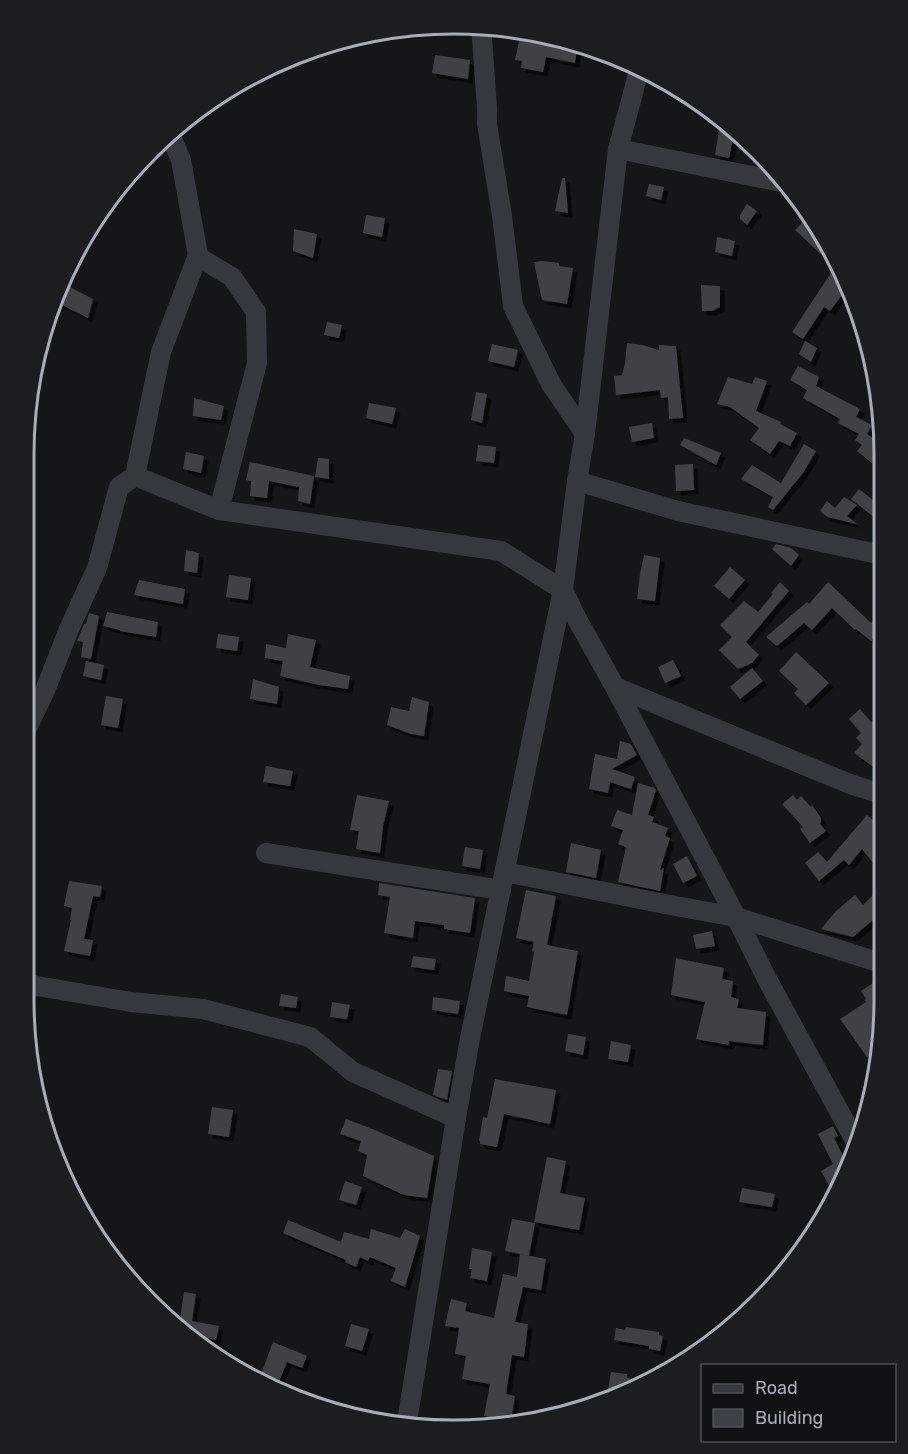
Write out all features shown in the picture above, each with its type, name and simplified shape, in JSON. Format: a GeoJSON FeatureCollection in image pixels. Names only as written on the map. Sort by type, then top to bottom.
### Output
{"type":"FeatureCollection","features":[{"type":"Feature","properties":{"kind":"street"},"geometry":{"type":"LineString","coordinates":[[482,35],[487,124],[502,216],[513,306],[551,384],[585,434]]}},
{"type":"Feature","properties":{"kind":"street"},"geometry":{"type":"LineString","coordinates":[[408,1417],[470,1038],[563,590],[585,434],[618,149],[637,77]]}},
{"type":"Feature","properties":{"kind":"street"},"geometry":{"type":"LineString","coordinates":[[34,714],[97,568],[119,488],[135,476],[161,352],[198,255],[181,160],[174,142]]}},
{"type":"Feature","properties":{"kind":"street"},"geometry":{"type":"LineString","coordinates":[[618,149],[772,180]]}},
{"type":"Feature","properties":{"kind":"street"},"geometry":{"type":"LineString","coordinates":[[198,257],[232,278],[256,312],[257,363],[219,510]]}},
{"type":"Feature","properties":{"kind":"street"},"geometry":{"type":"LineString","coordinates":[[135,476],[219,510],[501,551],[563,590],[767,980],[851,1134]]}},
{"type":"Feature","properties":{"kind":"street"},"geometry":{"type":"LineString","coordinates":[[577,481],[678,512],[874,553]]}},
{"type":"Feature","properties":{"kind":"street"},"geometry":{"type":"LineString","coordinates":[[615,687],[850,784],[874,792]]}},
{"type":"Feature","properties":{"kind":"street"},"geometry":{"type":"LineString","coordinates":[[266,853],[503,881],[665,904],[736,917],[874,961]]}},
{"type":"Feature","properties":{"kind":"street"},"geometry":{"type":"LineString","coordinates":[[34,985],[131,1002],[203,1009],[310,1036],[353,1072],[456,1118]]}},
{"type":"Feature","properties":{"kind":"building"},"geometry":{"type":"Polygon","coordinates":[[[519,41],[577,53],[575,63],[546,57],[543,72],[521,68],[522,61],[515,60],[519,41]]]}},
{"type":"Feature","properties":{"kind":"building"},"geometry":{"type":"Polygon","coordinates":[[[435,55],[470,60],[468,79],[432,73],[435,55]]]}},
{"type":"Feature","properties":{"kind":"building"},"geometry":{"type":"Polygon","coordinates":[[[719,129],[733,141],[729,158],[715,155],[719,129]]]}},
{"type":"Feature","properties":{"kind":"building"},"geometry":{"type":"Polygon","coordinates":[[[562,178],[565,178],[568,213],[555,211],[562,178]]]}},
{"type":"Feature","properties":{"kind":"building"},"geometry":{"type":"Polygon","coordinates":[[[649,184],[664,187],[661,200],[646,196],[649,184]]]}},
{"type":"Feature","properties":{"kind":"building"},"geometry":{"type":"Polygon","coordinates":[[[747,204],[757,211],[747,225],[740,219],[740,215],[747,204]]]}},
{"type":"Feature","properties":{"kind":"building"},"geometry":{"type":"Polygon","coordinates":[[[366,215],[385,218],[382,237],[363,233],[366,215]]]}},
{"type":"Feature","properties":{"kind":"building"},"geometry":{"type":"Polygon","coordinates":[[[803,222],[824,257],[795,230],[803,222]]]}},
{"type":"Feature","properties":{"kind":"building"},"geometry":{"type":"Polygon","coordinates":[[[294,229],[317,234],[313,258],[293,251],[294,229]]]}},
{"type":"Feature","properties":{"kind":"building"},"geometry":{"type":"Polygon","coordinates":[[[717,237],[735,241],[732,256],[715,252],[717,237]]]}},
{"type":"Feature","properties":{"kind":"building"},"geometry":{"type":"Polygon","coordinates":[[[542,261],[573,268],[567,304],[542,300],[534,262],[542,261]]]}},
{"type":"Feature","properties":{"kind":"building"},"geometry":{"type":"Polygon","coordinates":[[[832,272],[842,294],[830,311],[824,307],[803,339],[792,332],[832,272]]]}},
{"type":"Feature","properties":{"kind":"building"},"geometry":{"type":"Polygon","coordinates":[[[701,285],[720,286],[720,307],[712,311],[702,311],[701,285]]]}},
{"type":"Feature","properties":{"kind":"building"},"geometry":{"type":"Polygon","coordinates":[[[69,287],[93,299],[88,318],[62,305],[69,287]]]}},
{"type":"Feature","properties":{"kind":"building"},"geometry":{"type":"Polygon","coordinates":[[[327,322],[342,325],[339,338],[324,335],[327,322]]]}},
{"type":"Feature","properties":{"kind":"building"},"geometry":{"type":"Polygon","coordinates":[[[805,341],[817,348],[811,362],[799,354],[805,341]]]}},
{"type":"Feature","properties":{"kind":"building"},"geometry":{"type":"Polygon","coordinates":[[[627,343],[659,350],[659,345],[676,346],[683,418],[669,419],[668,397],[661,398],[660,390],[616,395],[614,376],[622,375],[627,343]]]}},
{"type":"Feature","properties":{"kind":"building"},"geometry":{"type":"Polygon","coordinates":[[[492,344],[518,350],[514,367],[488,361],[492,344]]]}},
{"type":"Feature","properties":{"kind":"building"},"geometry":{"type":"Polygon","coordinates":[[[798,366],[819,377],[816,386],[860,409],[856,417],[872,425],[867,434],[873,438],[874,465],[857,451],[862,445],[855,440],[859,434],[838,423],[840,419],[803,398],[807,390],[790,380],[798,366]]]}},
{"type":"Feature","properties":{"kind":"building"},"geometry":{"type":"Polygon","coordinates":[[[728,377],[752,384],[755,377],[767,381],[756,411],[781,422],[780,424],[797,433],[790,446],[779,441],[770,454],[750,440],[759,428],[730,407],[717,404],[728,377]]]}},
{"type":"Feature","properties":{"kind":"building"},"geometry":{"type":"Polygon","coordinates":[[[476,392],[487,394],[482,423],[471,420],[476,392]]]}},
{"type":"Feature","properties":{"kind":"building"},"geometry":{"type":"Polygon","coordinates":[[[194,398],[224,406],[221,420],[193,416],[194,398]]]}},
{"type":"Feature","properties":{"kind":"building"},"geometry":{"type":"Polygon","coordinates":[[[369,403],[396,408],[392,424],[366,418],[369,403]]]}},
{"type":"Feature","properties":{"kind":"building"},"geometry":{"type":"Polygon","coordinates":[[[652,423],[654,438],[632,442],[629,427],[652,423]]]}},
{"type":"Feature","properties":{"kind":"building"},"geometry":{"type":"Polygon","coordinates":[[[684,438],[721,453],[716,465],[680,445],[684,438]]]}},
{"type":"Feature","properties":{"kind":"building"},"geometry":{"type":"Polygon","coordinates":[[[804,444],[816,451],[803,473],[773,510],[768,507],[773,497],[741,479],[752,465],[781,483],[804,444]]]}},
{"type":"Feature","properties":{"kind":"building"},"geometry":{"type":"Polygon","coordinates":[[[478,445],[496,447],[494,463],[476,461],[478,445]]]}},
{"type":"Feature","properties":{"kind":"building"},"geometry":{"type":"Polygon","coordinates":[[[186,452],[204,456],[201,473],[183,469],[186,452]]]}},
{"type":"Feature","properties":{"kind":"building"},"geometry":{"type":"Polygon","coordinates":[[[318,458],[329,459],[329,479],[315,477],[318,458]]]}},
{"type":"Feature","properties":{"kind":"building"},"geometry":{"type":"Polygon","coordinates":[[[250,462],[314,476],[310,504],[298,501],[299,487],[269,481],[267,498],[250,496],[251,481],[246,480],[250,462]]]}},
{"type":"Feature","properties":{"kind":"building"},"geometry":{"type":"Polygon","coordinates":[[[693,464],[694,490],[676,491],[675,465],[693,464]]]}},
{"type":"Feature","properties":{"kind":"building"},"geometry":{"type":"Polygon","coordinates":[[[859,489],[874,501],[874,517],[851,499],[859,489]]]}},
{"type":"Feature","properties":{"kind":"building"},"geometry":{"type":"Polygon","coordinates":[[[844,497],[857,505],[847,516],[857,524],[827,517],[820,511],[827,501],[835,508],[844,497]]]}},
{"type":"Feature","properties":{"kind":"building"},"geometry":{"type":"Polygon","coordinates":[[[776,544],[791,548],[799,555],[791,566],[772,549],[776,544]]]}},
{"type":"Feature","properties":{"kind":"building"},"geometry":{"type":"Polygon","coordinates":[[[186,550],[199,553],[197,573],[184,571],[186,550]]]}},
{"type":"Feature","properties":{"kind":"building"},"geometry":{"type":"Polygon","coordinates":[[[644,555],[660,558],[655,601],[637,599],[644,555]]]}},
{"type":"Feature","properties":{"kind":"building"},"geometry":{"type":"Polygon","coordinates":[[[730,567],[745,580],[729,599],[714,586],[730,567]]]}},
{"type":"Feature","properties":{"kind":"building"},"geometry":{"type":"Polygon","coordinates":[[[229,575],[251,578],[248,600],[226,597],[229,575]]]}},
{"type":"Feature","properties":{"kind":"building"},"geometry":{"type":"Polygon","coordinates":[[[139,580],[185,589],[183,604],[134,595],[139,580]]]}},
{"type":"Feature","properties":{"kind":"building"},"geometry":{"type":"Polygon","coordinates":[[[780,582],[789,591],[746,642],[759,655],[752,663],[738,669],[719,650],[732,637],[720,625],[744,601],[758,612],[780,582]]]}},
{"type":"Feature","properties":{"kind":"building"},"geometry":{"type":"Polygon","coordinates":[[[828,582],[871,623],[874,619],[874,637],[871,641],[855,630],[832,608],[812,630],[804,623],[777,646],[766,637],[807,602],[809,604],[828,582]]]}},
{"type":"Feature","properties":{"kind":"building"},"geometry":{"type":"Polygon","coordinates":[[[107,612],[158,622],[156,637],[103,626],[107,612]]]}},
{"type":"Feature","properties":{"kind":"building"},"geometry":{"type":"Polygon","coordinates":[[[89,613],[99,616],[91,659],[81,657],[83,642],[77,641],[89,613]]]}},
{"type":"Feature","properties":{"kind":"building"},"geometry":{"type":"Polygon","coordinates":[[[218,634],[239,637],[237,651],[216,648],[218,634]]]}},
{"type":"Feature","properties":{"kind":"building"},"geometry":{"type":"Polygon","coordinates":[[[288,634],[316,640],[310,667],[350,676],[348,689],[280,676],[283,661],[265,658],[266,644],[286,648],[288,634]]]}},
{"type":"Feature","properties":{"kind":"building"},"geometry":{"type":"Polygon","coordinates":[[[796,652],[829,683],[806,705],[794,693],[798,689],[779,671],[796,652]]]}},
{"type":"Feature","properties":{"kind":"building"},"geometry":{"type":"Polygon","coordinates":[[[673,660],[681,676],[665,683],[658,667],[673,660]]]}},
{"type":"Feature","properties":{"kind":"building"},"geometry":{"type":"Polygon","coordinates":[[[86,661],[104,665],[101,680],[83,676],[86,661]]]}},
{"type":"Feature","properties":{"kind":"building"},"geometry":{"type":"Polygon","coordinates":[[[752,668],[763,681],[740,699],[730,687],[752,668]]]}},
{"type":"Feature","properties":{"kind":"building"},"geometry":{"type":"Polygon","coordinates":[[[253,679],[279,687],[277,704],[250,699],[253,679]]]}},
{"type":"Feature","properties":{"kind":"building"},"geometry":{"type":"Polygon","coordinates":[[[106,696],[123,699],[118,728],[101,725],[106,696]]]}},
{"type":"Feature","properties":{"kind":"building"},"geometry":{"type":"Polygon","coordinates":[[[412,697],[429,702],[424,736],[387,725],[391,707],[409,711],[412,697]]]}},
{"type":"Feature","properties":{"kind":"building"},"geometry":{"type":"Polygon","coordinates":[[[860,709],[871,722],[874,720],[874,767],[854,753],[862,744],[856,738],[861,733],[849,719],[860,709]]]}},
{"type":"Feature","properties":{"kind":"building"},"geometry":{"type":"Polygon","coordinates":[[[620,741],[631,744],[637,755],[612,769],[635,777],[631,789],[610,782],[608,793],[589,789],[595,754],[617,759],[620,741]]]}},
{"type":"Feature","properties":{"kind":"building"},"geometry":{"type":"Polygon","coordinates":[[[266,766],[293,771],[290,786],[263,782],[266,766]]]}},
{"type":"Feature","properties":{"kind":"building"},"geometry":{"type":"Polygon","coordinates":[[[638,783],[655,788],[648,815],[654,817],[652,822],[668,828],[665,836],[670,838],[660,870],[664,868],[660,891],[618,882],[626,847],[618,844],[623,830],[611,826],[617,810],[632,815],[638,783]]]}},
{"type":"Feature","properties":{"kind":"building"},"geometry":{"type":"Polygon","coordinates":[[[357,795],[389,801],[380,853],[356,849],[359,831],[350,830],[357,795]]]}},
{"type":"Feature","properties":{"kind":"building"},"geometry":{"type":"Polygon","coordinates":[[[793,795],[797,800],[801,796],[811,807],[812,805],[821,818],[820,824],[826,831],[810,843],[800,829],[803,827],[782,804],[793,795]]]}},
{"type":"Feature","properties":{"kind":"building"},"geometry":{"type":"Polygon","coordinates":[[[867,815],[874,821],[874,864],[862,849],[849,865],[844,860],[819,881],[805,863],[818,852],[827,862],[867,815]]]}},
{"type":"Feature","properties":{"kind":"building"},"geometry":{"type":"Polygon","coordinates":[[[571,843],[601,850],[596,878],[566,872],[571,843]]]}},
{"type":"Feature","properties":{"kind":"building"},"geometry":{"type":"Polygon","coordinates":[[[465,847],[483,850],[480,869],[462,866],[465,847]]]}},
{"type":"Feature","properties":{"kind":"building"},"geometry":{"type":"Polygon","coordinates":[[[687,856],[697,876],[683,883],[673,864],[687,856]]]}},
{"type":"Feature","properties":{"kind":"building"},"geometry":{"type":"Polygon","coordinates":[[[69,881],[102,886],[100,897],[93,896],[84,939],[93,940],[90,956],[64,951],[72,908],[64,906],[69,881]]]}},
{"type":"Feature","properties":{"kind":"building"},"geometry":{"type":"Polygon","coordinates":[[[379,883],[475,898],[470,933],[444,929],[444,925],[415,921],[413,938],[384,933],[390,897],[378,895],[379,883]]]}},
{"type":"Feature","properties":{"kind":"building"},"geometry":{"type":"Polygon","coordinates":[[[526,890],[556,896],[547,945],[578,951],[567,1015],[527,1007],[529,996],[504,991],[506,976],[529,981],[534,942],[516,938],[526,890]]]}},
{"type":"Feature","properties":{"kind":"building"},"geometry":{"type":"Polygon","coordinates":[[[874,894],[874,919],[853,937],[821,929],[836,911],[855,895],[863,905],[874,894]]]}},
{"type":"Feature","properties":{"kind":"building"},"geometry":{"type":"Polygon","coordinates":[[[712,931],[715,946],[696,949],[693,935],[712,931]]]}},
{"type":"Feature","properties":{"kind":"building"},"geometry":{"type":"Polygon","coordinates":[[[413,956],[436,959],[434,970],[411,967],[413,956]]]}},
{"type":"Feature","properties":{"kind":"building"},"geometry":{"type":"Polygon","coordinates":[[[676,958],[724,968],[722,979],[733,981],[731,997],[739,999],[737,1008],[766,1012],[763,1045],[729,1041],[729,1045],[696,1039],[705,1002],[671,995],[676,958]]]}},
{"type":"Feature","properties":{"kind":"building"},"geometry":{"type":"Polygon","coordinates":[[[874,983],[873,1027],[870,1055],[867,1057],[840,1019],[866,1002],[861,991],[874,983]]]}},
{"type":"Feature","properties":{"kind":"building"},"geometry":{"type":"Polygon","coordinates":[[[281,994],[298,997],[296,1008],[279,1006],[281,994]]]}},
{"type":"Feature","properties":{"kind":"building"},"geometry":{"type":"Polygon","coordinates":[[[433,997],[460,1001],[458,1014],[432,1010],[433,997]]]}},
{"type":"Feature","properties":{"kind":"building"},"geometry":{"type":"Polygon","coordinates":[[[332,1002],[350,1005],[347,1019],[330,1017],[332,1002]]]}},
{"type":"Feature","properties":{"kind":"building"},"geometry":{"type":"Polygon","coordinates":[[[568,1034],[586,1037],[583,1055],[565,1051],[568,1034]]]}},
{"type":"Feature","properties":{"kind":"building"},"geometry":{"type":"Polygon","coordinates":[[[611,1041],[631,1045],[628,1062],[608,1059],[611,1041]]]}},
{"type":"Feature","properties":{"kind":"building"},"geometry":{"type":"Polygon","coordinates":[[[438,1069],[452,1071],[447,1100],[433,1095],[438,1069]]]}},
{"type":"Feature","properties":{"kind":"building"},"geometry":{"type":"Polygon","coordinates":[[[495,1079],[556,1090],[550,1124],[504,1114],[497,1147],[480,1144],[483,1117],[487,1118],[495,1079]]]}},
{"type":"Feature","properties":{"kind":"building"},"geometry":{"type":"Polygon","coordinates":[[[212,1107],[233,1110],[229,1137],[208,1134],[212,1107]]]}},
{"type":"Feature","properties":{"kind":"building"},"geometry":{"type":"Polygon","coordinates":[[[346,1119],[434,1156],[427,1198],[404,1195],[363,1176],[367,1155],[358,1151],[361,1141],[340,1134],[346,1119]]]}},
{"type":"Feature","properties":{"kind":"building"},"geometry":{"type":"Polygon","coordinates":[[[833,1126],[838,1136],[834,1138],[843,1157],[830,1187],[821,1171],[833,1164],[818,1134],[833,1126]]]}},
{"type":"Feature","properties":{"kind":"building"},"geometry":{"type":"Polygon","coordinates":[[[547,1157],[566,1161],[560,1193],[585,1198],[579,1230],[534,1222],[547,1157]]]}},
{"type":"Feature","properties":{"kind":"building"},"geometry":{"type":"Polygon","coordinates":[[[345,1181],[362,1187],[356,1205],[339,1200],[345,1181]]]}},
{"type":"Feature","properties":{"kind":"building"},"geometry":{"type":"Polygon","coordinates":[[[742,1188],[775,1194],[772,1207],[739,1202],[742,1188]]]}},
{"type":"Feature","properties":{"kind":"building"},"geometry":{"type":"Polygon","coordinates":[[[512,1219],[535,1223],[529,1256],[505,1251],[512,1219]]]}},
{"type":"Feature","properties":{"kind":"building"},"geometry":{"type":"Polygon","coordinates":[[[288,1220],[341,1242],[344,1232],[369,1239],[371,1229],[400,1238],[405,1229],[420,1236],[405,1287],[391,1281],[396,1268],[370,1257],[368,1261],[360,1257],[356,1267],[345,1262],[346,1260],[283,1233],[288,1220]]]}},
{"type":"Feature","properties":{"kind":"building"},"geometry":{"type":"Polygon","coordinates":[[[472,1248],[492,1252],[487,1281],[470,1278],[472,1248]]]}},
{"type":"Feature","properties":{"kind":"building"},"geometry":{"type":"Polygon","coordinates":[[[520,1254],[546,1259],[541,1290],[523,1287],[515,1322],[528,1324],[524,1357],[512,1355],[506,1394],[515,1396],[512,1415],[493,1418],[484,1416],[490,1384],[462,1379],[466,1356],[455,1354],[459,1328],[445,1326],[451,1299],[467,1303],[465,1311],[494,1318],[503,1274],[517,1277],[520,1254]]]}},
{"type":"Feature","properties":{"kind":"building"},"geometry":{"type":"Polygon","coordinates":[[[184,1292],[196,1294],[192,1321],[219,1326],[216,1340],[206,1338],[180,1318],[184,1292]]]}},
{"type":"Feature","properties":{"kind":"building"},"geometry":{"type":"Polygon","coordinates":[[[351,1324],[369,1329],[362,1351],[345,1346],[351,1324]]]}},
{"type":"Feature","properties":{"kind":"building"},"geometry":{"type":"Polygon","coordinates":[[[626,1327],[659,1332],[659,1335],[663,1336],[660,1351],[649,1349],[649,1346],[614,1340],[616,1328],[625,1330],[626,1327]]]}},
{"type":"Feature","properties":{"kind":"building"},"geometry":{"type":"Polygon","coordinates":[[[273,1342],[307,1356],[302,1368],[287,1362],[279,1381],[262,1373],[273,1342]]]}},
{"type":"Feature","properties":{"kind":"building"},"geometry":{"type":"Polygon","coordinates":[[[611,1372],[627,1374],[627,1378],[634,1379],[615,1388],[608,1390],[611,1372]]]}}]}
